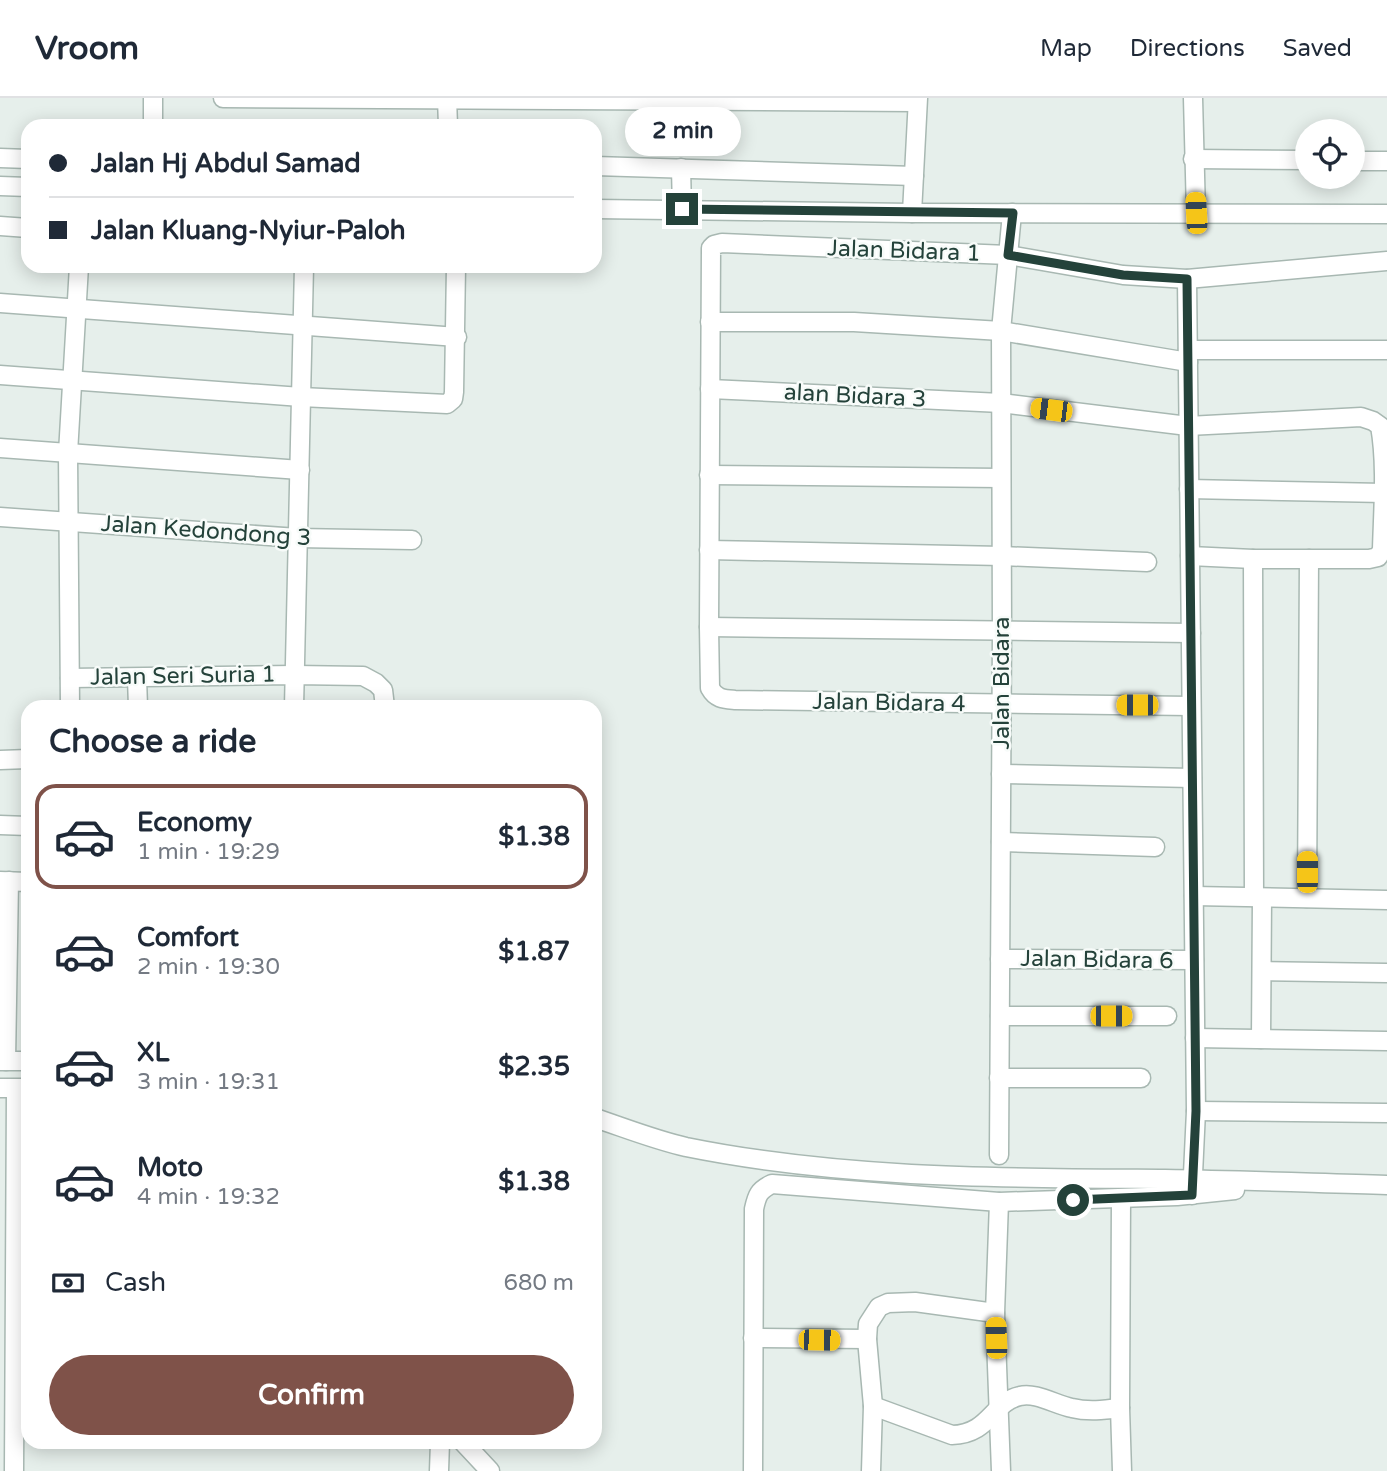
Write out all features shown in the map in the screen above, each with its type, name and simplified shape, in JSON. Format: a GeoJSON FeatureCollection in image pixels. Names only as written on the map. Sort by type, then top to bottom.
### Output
{"type":"FeatureCollection","features":[{"type":"Feature","properties":{"kind":"street"},"geometry":{"type":"LineString","coordinates":[[153,98],[153,119]]}},
{"type":"Feature","properties":{"kind":"street"},"geometry":{"type":"LineString","coordinates":[[223,98],[918,100],[912,213]]}},
{"type":"Feature","properties":{"kind":"street"},"geometry":{"type":"LineString","coordinates":[[1193,98],[1196,213]]}},
{"type":"Feature","properties":{"kind":"street"},"geometry":{"type":"LineString","coordinates":[[447,99],[448,119]]}},
{"type":"Feature","properties":{"kind":"street"},"geometry":{"type":"LineString","coordinates":[[0,158],[21,159]]}},
{"type":"Feature","properties":{"kind":"street"},"geometry":{"type":"LineString","coordinates":[[1193,159],[1295,160]]}},
{"type":"Feature","properties":{"kind":"street"},"geometry":{"type":"LineString","coordinates":[[1365,161],[1387,161]]}},
{"type":"Feature","properties":{"kind":"street"},"geometry":{"type":"LineString","coordinates":[[602,166],[914,176]]}},
{"type":"Feature","properties":{"kind":"street"},"geometry":{"type":"LineString","coordinates":[[681,168],[682,209]]}},
{"type":"Feature","properties":{"kind":"street"},"geometry":{"type":"LineString","coordinates":[[0,187],[21,187]]}},
{"type":"Feature","properties":{"kind":"street"},"geometry":{"type":"LineString","coordinates":[[602,209],[1387,214]]}},
{"type":"Feature","properties":{"kind":"street","name":"Jalan Bidara"},"geometry":{"type":"LineString","coordinates":[[999,1154],[1001,331],[1013,213]]}},
{"type":"Feature","properties":{"kind":"street"},"geometry":{"type":"LineString","coordinates":[[0,226],[21,228]]}},
{"type":"Feature","properties":{"kind":"street","name":"Jalan Bidara 1"},"geometry":{"type":"LineString","coordinates":[[710,322],[710,254],[714,245],[722,243],[1008,255],[1123,275],[1187,279],[1387,261]]}},
{"type":"Feature","properties":{"kind":"street"},"geometry":{"type":"LineString","coordinates":[[70,700],[68,453],[78,273]]}},
{"type":"Feature","properties":{"kind":"street"},"geometry":{"type":"LineString","coordinates":[[294,700],[304,273]]}},
{"type":"Feature","properties":{"kind":"street"},"geometry":{"type":"LineString","coordinates":[[0,375],[301,397],[450,403],[454,392],[457,337],[456,273]]}},
{"type":"Feature","properties":{"kind":"street"},"geometry":{"type":"LineString","coordinates":[[1187,279],[1196,1111],[1192,1187]]}},
{"type":"Feature","properties":{"kind":"street"},"geometry":{"type":"LineString","coordinates":[[0,303],[457,337]]}},
{"type":"Feature","properties":{"kind":"street"},"geometry":{"type":"LineString","coordinates":[[1191,633],[709,627],[710,322],[854,322],[1001,331],[1188,356],[1387,350]]}},
{"type":"Feature","properties":{"kind":"street","name":"alan Bidara 3"},"geometry":{"type":"LineString","coordinates":[[709,389],[1001,403],[1188,426],[1362,417],[1380,426],[1384,442],[1384,493]]}},
{"type":"Feature","properties":{"kind":"street"},"geometry":{"type":"LineString","coordinates":[[0,448],[300,470]]}},
{"type":"Feature","properties":{"kind":"street"},"geometry":{"type":"LineString","coordinates":[[709,475],[1002,478]]}},
{"type":"Feature","properties":{"kind":"street"},"geometry":{"type":"LineString","coordinates":[[1189,489],[1384,493],[1382,550],[1378,557],[1253,559],[1190,556]]}},
{"type":"Feature","properties":{"kind":"street","name":"Jalan Kedondong 3"},"geometry":{"type":"LineString","coordinates":[[0,517],[298,538],[412,540]]}},
{"type":"Feature","properties":{"kind":"street"},"geometry":{"type":"LineString","coordinates":[[709,550],[1146,562]]}},
{"type":"Feature","properties":{"kind":"street"},"geometry":{"type":"LineString","coordinates":[[1253,559],[1258,898],[1262,971],[1261,1039]]}},
{"type":"Feature","properties":{"kind":"street"},"geometry":{"type":"LineString","coordinates":[[1307,898],[1310,559]]}},
{"type":"Feature","properties":{"kind":"street","name":"Jalan Bidara 4"},"geometry":{"type":"LineString","coordinates":[[709,627],[710,688],[714,695],[721,699],[1191,706]]}},
{"type":"Feature","properties":{"kind":"street","name":"Jalan Seri Suria 1"},"geometry":{"type":"LineString","coordinates":[[70,678],[363,676],[376,682],[383,690],[384,700]]}},
{"type":"Feature","properties":{"kind":"street"},"geometry":{"type":"LineString","coordinates":[[137,678],[138,700]]}},
{"type":"Feature","properties":{"kind":"street"},"geometry":{"type":"LineString","coordinates":[[0,760],[21,760]]}},
{"type":"Feature","properties":{"kind":"street"},"geometry":{"type":"LineString","coordinates":[[1001,774],[1192,778]]}},
{"type":"Feature","properties":{"kind":"street"},"geometry":{"type":"LineString","coordinates":[[0,825],[21,826]]}},
{"type":"Feature","properties":{"kind":"street"},"geometry":{"type":"LineString","coordinates":[[1001,842],[1155,847]]}},
{"type":"Feature","properties":{"kind":"street"},"geometry":{"type":"LineString","coordinates":[[4,881],[3,1061],[21,1061]]}},
{"type":"Feature","properties":{"kind":"street"},"geometry":{"type":"LineString","coordinates":[[1194,896],[1387,900]]}},
{"type":"Feature","properties":{"kind":"street","name":"Jalan Bidara 6"},"geometry":{"type":"LineString","coordinates":[[1000,959],[1194,960]]}},
{"type":"Feature","properties":{"kind":"street"},"geometry":{"type":"LineString","coordinates":[[1262,971],[1387,973]]}},
{"type":"Feature","properties":{"kind":"street"},"geometry":{"type":"LineString","coordinates":[[1000,1016],[1167,1016]]}},
{"type":"Feature","properties":{"kind":"street"},"geometry":{"type":"LineString","coordinates":[[1195,1038],[1387,1041]]}},
{"type":"Feature","properties":{"kind":"street"},"geometry":{"type":"LineString","coordinates":[[999,1078],[1140,1078]]}},
{"type":"Feature","properties":{"kind":"street"},"geometry":{"type":"LineString","coordinates":[[14,1471],[14,1423],[7,1372],[7,1255],[8,1137],[15,1088]]}},
{"type":"Feature","properties":{"kind":"street"},"geometry":{"type":"LineString","coordinates":[[1196,1111],[1387,1113]]}},
{"type":"Feature","properties":{"kind":"street"},"geometry":{"type":"LineString","coordinates":[[602,1120],[683,1146],[761,1160],[876,1172],[1233,1190],[1259,1177],[1387,1185]]}},
{"type":"Feature","properties":{"kind":"street"},"geometry":{"type":"LineString","coordinates":[[753,1471],[754,1209],[756,1196],[772,1184],[999,1202],[1121,1198],[1259,1177],[1387,1174]]}},
{"type":"Feature","properties":{"kind":"street"},"geometry":{"type":"LineString","coordinates":[[1121,1198],[1122,1471]]}},
{"type":"Feature","properties":{"kind":"street"},"geometry":{"type":"LineString","coordinates":[[999,1202],[995,1313],[1001,1471]]}},
{"type":"Feature","properties":{"kind":"street"},"geometry":{"type":"LineString","coordinates":[[871,1471],[873,1406],[867,1339],[868,1324],[879,1307],[888,1303],[915,1302],[995,1313]]}},
{"type":"Feature","properties":{"kind":"street"},"geometry":{"type":"LineString","coordinates":[[753,1338],[867,1339]]}},
{"type":"Feature","properties":{"kind":"street"},"geometry":{"type":"LineString","coordinates":[[873,1406],[952,1435],[965,1435],[981,1427],[1010,1399],[1026,1395],[1072,1409],[1090,1411],[1120,1408]]}},
{"type":"Feature","properties":{"kind":"street"},"geometry":{"type":"LineString","coordinates":[[439,1471],[440,1449]]}},
{"type":"Feature","properties":{"kind":"street"},"geometry":{"type":"LineString","coordinates":[[470,1449],[490,1471]]}},
{"type":"Feature","properties":{"kind":"route"},"geometry":{"type":"LineString","coordinates":[[682,209],[1013,213],[1008,255],[1123,275],[1187,279],[1196,1111],[1192,1195],[1073,1200]]}}]}
